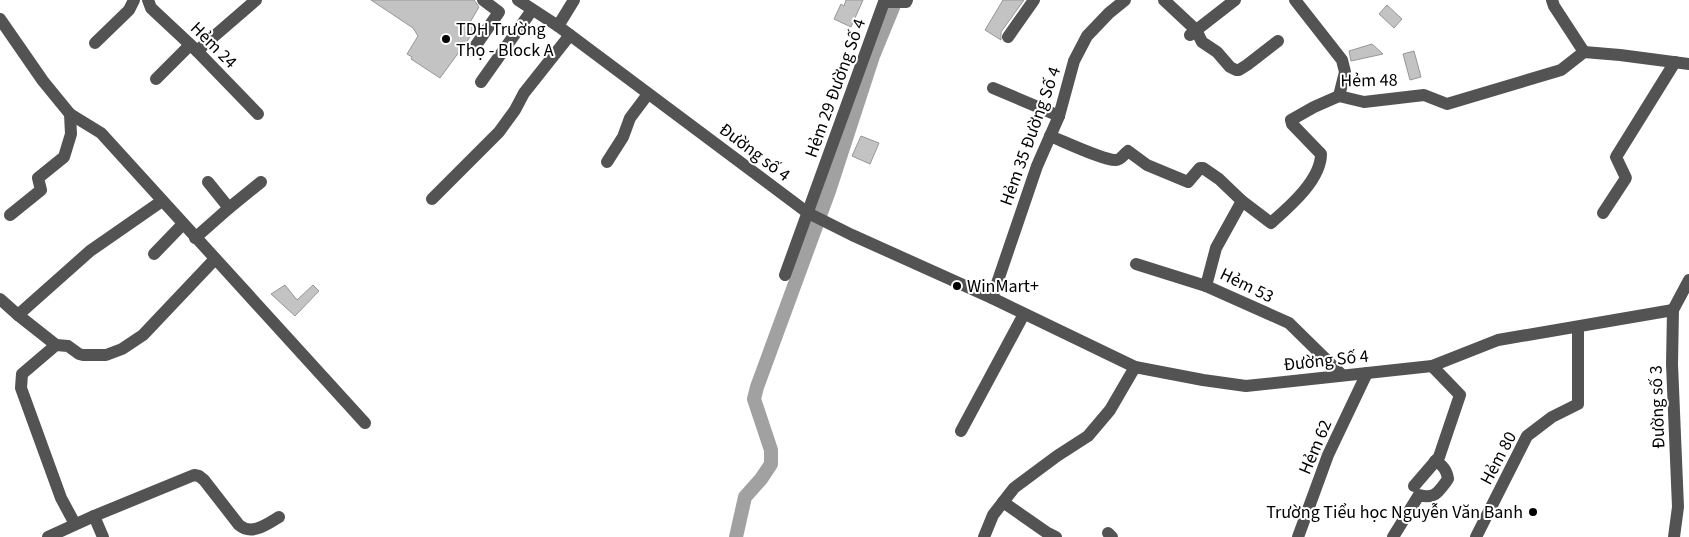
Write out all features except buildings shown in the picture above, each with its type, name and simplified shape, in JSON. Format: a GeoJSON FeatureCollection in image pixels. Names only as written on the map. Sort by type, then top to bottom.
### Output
{"type":"FeatureCollection","features":[{"type":"Feature","properties":{"kind":"street"},"geometry":{"type":"LineString","coordinates":[[95,43],[129,10],[134,0]]}},
{"type":"Feature","properties":{"kind":"street","name":"Hẻm 24"},"geometry":{"type":"LineString","coordinates":[[148,0],[151,8],[194,48],[258,114]]}},
{"type":"Feature","properties":{"kind":"street"},"geometry":{"type":"LineString","coordinates":[[156,79],[256,0]]}},
{"type":"Feature","properties":{"kind":"street"},"geometry":{"type":"LineString","coordinates":[[472,51],[499,12],[483,0]]}},
{"type":"Feature","properties":{"kind":"street","name":"Đường số 4"},"geometry":{"type":"LineString","coordinates":[[518,0],[558,26],[808,213],[992,298]]}},
{"type":"Feature","properties":{"kind":"street"},"geometry":{"type":"LineString","coordinates":[[558,26],[574,0]]}},
{"type":"Feature","properties":{"kind":"street"},"geometry":{"type":"LineString","coordinates":[[1008,37],[1034,0]]}},
{"type":"Feature","properties":{"kind":"street","name":"Hẻm 35 Đường Số 4"},"geometry":{"type":"LineString","coordinates":[[992,298],[1036,166],[1059,116],[1074,61],[1088,36],[1109,12],[1125,0]]}},
{"type":"Feature","properties":{"kind":"street"},"geometry":{"type":"LineString","coordinates":[[1164,0],[1202,42],[1217,52],[1230,67],[1236,70],[1247,65],[1278,41]]}},
{"type":"Feature","properties":{"kind":"street"},"geometry":{"type":"LineString","coordinates":[[1193,32],[1236,0]]}},
{"type":"Feature","properties":{"kind":"street"},"geometry":{"type":"LineString","coordinates":[[1295,0],[1342,60],[1345,72],[1339,96]]}},
{"type":"Feature","properties":{"kind":"street"},"geometry":{"type":"LineString","coordinates":[[1552,0],[1584,52],[1620,54],[1689,64]]}},
{"type":"Feature","properties":{"kind":"street","name":"Hẻm 29 Đường Số 4"},"geometry":{"type":"LineString","coordinates":[[785,275],[884,2],[906,1]]}},
{"type":"Feature","properties":{"kind":"street"},"geometry":{"type":"LineString","coordinates":[[481,82],[532,10]]}},
{"type":"Feature","properties":{"kind":"street"},"geometry":{"type":"LineString","coordinates":[[0,19],[43,81],[70,114],[101,134],[366,423]]}},
{"type":"Feature","properties":{"kind":"street"},"geometry":{"type":"LineString","coordinates":[[432,199],[499,132],[515,110],[524,93],[570,35]]}},
{"type":"Feature","properties":{"kind":"street","name":"Hẻm 48"},"geometry":{"type":"LineString","coordinates":[[1242,201],[1271,223],[1302,195],[1321,163],[1321,154],[1292,124],[1292,120],[1314,107],[1339,96],[1364,102],[1424,95],[1447,104],[1561,70],[1584,52]]}},
{"type":"Feature","properties":{"kind":"street"},"geometry":{"type":"LineString","coordinates":[[1604,214],[1626,178],[1616,157],[1675,62]]}},
{"type":"Feature","properties":{"kind":"street"},"geometry":{"type":"LineString","coordinates":[[993,88],[1059,116]]}},
{"type":"Feature","properties":{"kind":"street"},"geometry":{"type":"LineString","coordinates":[[607,162],[624,137],[630,118],[648,94]]}},
{"type":"Feature","properties":{"kind":"street"},"geometry":{"type":"LineString","coordinates":[[10,215],[40,190],[38,178],[64,157],[71,134],[70,114]]}},
{"type":"Feature","properties":{"kind":"street"},"geometry":{"type":"LineString","coordinates":[[1050,136],[1103,157],[1116,160],[1121,159],[1128,151],[1147,165],[1188,182],[1200,168],[1203,168],[1219,179],[1242,201]]}},
{"type":"Feature","properties":{"kind":"street"},"geometry":{"type":"LineString","coordinates":[[208,182],[229,208]]}},
{"type":"Feature","properties":{"kind":"street"},"geometry":{"type":"LineString","coordinates":[[196,238],[261,182]]}},
{"type":"Feature","properties":{"kind":"street"},"geometry":{"type":"LineString","coordinates":[[18,315],[90,251],[162,201]]}},
{"type":"Feature","properties":{"kind":"street","name":"Hẻm 53"},"geometry":{"type":"LineString","coordinates":[[1242,201],[1216,248],[1206,286],[1289,324],[1342,375]]}},
{"type":"Feature","properties":{"kind":"street"},"geometry":{"type":"LineString","coordinates":[[154,254],[183,224]]}},
{"type":"Feature","properties":{"kind":"street"},"geometry":{"type":"LineString","coordinates":[[0,299],[56,345],[68,346],[80,355],[106,355],[122,349],[143,335],[215,259]]}},
{"type":"Feature","properties":{"kind":"street"},"geometry":{"type":"LineString","coordinates":[[1136,264],[1206,286]]}},
{"type":"Feature","properties":{"kind":"street","name":"Đường số 3"},"geometry":{"type":"LineString","coordinates":[[1674,537],[1678,507],[1672,364],[1673,310],[1689,280]]}},
{"type":"Feature","properties":{"kind":"street","name":"Đường Số 4"},"geometry":{"type":"LineString","coordinates":[[992,298],[1135,366],[1203,380],[1246,386],[1432,366],[1498,340],[1578,328],[1673,310]]}},
{"type":"Feature","properties":{"kind":"street"},"geometry":{"type":"LineString","coordinates":[[961,431],[1024,314]]}},
{"type":"Feature","properties":{"kind":"street","name":"Hẻm 80"},"geometry":{"type":"LineString","coordinates":[[1476,537],[1527,436],[1552,416],[1578,404],[1578,328]]}},
{"type":"Feature","properties":{"kind":"street"},"geometry":{"type":"LineString","coordinates":[[56,345],[22,374],[21,388],[61,498],[74,524]]}},
{"type":"Feature","properties":{"kind":"street"},"geometry":{"type":"LineString","coordinates":[[984,537],[993,515],[1014,488],[1088,436],[1110,410],[1135,366]]}},
{"type":"Feature","properties":{"kind":"street"},"geometry":{"type":"LineString","coordinates":[[1414,486],[1439,457],[1460,395],[1432,366]]}},
{"type":"Feature","properties":{"kind":"street","name":"Hẻm 62"},"geometry":{"type":"LineString","coordinates":[[1298,537],[1328,455],[1367,373]]}},
{"type":"Feature","properties":{"kind":"street"},"geometry":{"type":"LineString","coordinates":[[1393,537],[1419,495],[1427,498],[1433,496],[1448,479],[1445,469],[1435,461]]}},
{"type":"Feature","properties":{"kind":"street"},"geometry":{"type":"LineString","coordinates":[[48,537],[74,524],[197,475],[204,480],[243,528],[261,528],[279,517]]}},
{"type":"Feature","properties":{"kind":"street"},"geometry":{"type":"LineString","coordinates":[[1003,502],[1056,537]]}},
{"type":"Feature","properties":{"kind":"street"},"geometry":{"type":"LineString","coordinates":[[94,516],[104,537]]}},
{"type":"Feature","properties":{"kind":"waterway"},"geometry":{"type":"LineString","coordinates":[[736,537],[745,497],[771,464],[771,450],[754,399],[757,387],[829,191],[873,56],[896,0]]}},
{"type":"Feature","properties":{"kind":"place","name":"TDH Trường Thọ - Block A"},"geometry":{"type":"Point","coordinates":[446,39]}},
{"type":"Feature","properties":{"kind":"place","name":"WinMart+"},"geometry":{"type":"Point","coordinates":[957,286]}},
{"type":"Feature","properties":{"kind":"place","name":"Trường Tiểu học Nguyễn Văn Banh"},"geometry":{"type":"Point","coordinates":[1533,512]}}]}
